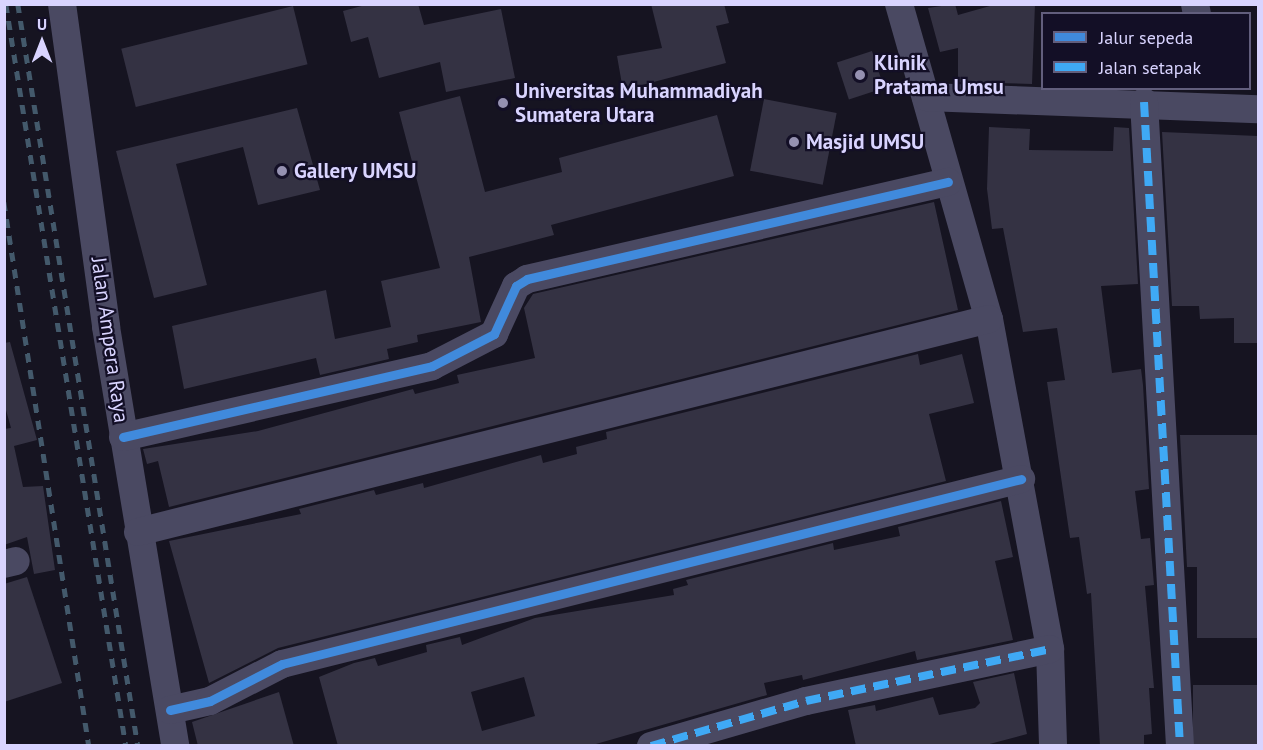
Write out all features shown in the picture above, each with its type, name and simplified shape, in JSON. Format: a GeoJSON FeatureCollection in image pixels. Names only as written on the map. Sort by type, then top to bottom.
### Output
{"type":"FeatureCollection","features":[{"type":"Feature","properties":{"kind":"street","name":"Jalan Ampera Raya"},"geometry":{"type":"LineString","coordinates":[[62,4],[123,436],[175,746]]}},
{"type":"Feature","properties":{"kind":"street"},"geometry":{"type":"LineString","coordinates":[[899,4],[989,319],[1021,479],[1050,649],[1053,746]]}},
{"type":"Feature","properties":{"kind":"street"},"geometry":{"type":"LineString","coordinates":[[926,98],[1144,102],[1218,98],[1258,109]]}},
{"type":"Feature","properties":{"kind":"street"},"geometry":{"type":"LineString","coordinates":[[1144,102],[1180,746]]}},
{"type":"Feature","properties":{"kind":"street"},"geometry":{"type":"LineString","coordinates":[[123,436],[432,366],[494,334],[516,286],[527,279],[948,182]]}},
{"type":"Feature","properties":{"kind":"street"},"geometry":{"type":"LineString","coordinates":[[138,532],[989,319]]}},
{"type":"Feature","properties":{"kind":"street"},"geometry":{"type":"LineString","coordinates":[[170,710],[210,701],[282,664],[1021,479]]}},
{"type":"Feature","properties":{"kind":"street"},"geometry":{"type":"LineString","coordinates":[[651,746],[806,701],[1050,649]]}},
{"type":"Feature","properties":{"kind":"building"},"geometry":{"type":"Polygon","coordinates":[[[369,4],[418,4],[424,25],[501,9],[515,78],[446,92],[440,62],[379,78],[368,37],[351,42],[343,11],[369,4]]]}},
{"type":"Feature","properties":{"kind":"building"},"geometry":{"type":"Polygon","coordinates":[[[651,4],[724,4],[729,23],[716,26],[726,63],[623,90],[617,56],[662,48],[651,4]]]}},
{"type":"Feature","properties":{"kind":"building"},"geometry":{"type":"Polygon","coordinates":[[[955,4],[958,15],[997,4],[1035,4],[1032,84],[958,82],[958,48],[940,52],[928,8],[955,4]]]}},
{"type":"Feature","properties":{"kind":"building"},"geometry":{"type":"Polygon","coordinates":[[[293,6],[308,64],[136,107],[121,49],[293,6]]]}},
{"type":"Feature","properties":{"kind":"building","name":"Klinik Pratama Umsu"},"geometry":{"type":"Polygon","coordinates":[[[872,51],[884,88],[849,100],[837,62],[872,51]]]}},
{"type":"Feature","properties":{"kind":"building"},"geometry":{"type":"Polygon","coordinates":[[[460,96],[485,192],[562,172],[559,158],[717,115],[734,176],[551,225],[554,235],[469,257],[481,322],[417,335],[418,342],[387,349],[389,359],[320,375],[316,358],[184,389],[172,326],[326,290],[335,339],[391,327],[381,281],[440,268],[399,112],[460,96]]]}},
{"type":"Feature","properties":{"kind":"building","name":"Masjid UMSU"},"geometry":{"type":"Polygon","coordinates":[[[764,99],[837,113],[823,185],[750,171],[764,99]]]}},
{"type":"Feature","properties":{"kind":"building"},"geometry":{"type":"Polygon","coordinates":[[[297,108],[320,190],[258,205],[243,147],[176,164],[207,285],[154,298],[116,151],[297,108]]]}},
{"type":"Feature","properties":{"kind":"building"},"geometry":{"type":"Polygon","coordinates":[[[989,127],[1030,129],[1029,150],[1113,151],[1114,127],[1129,128],[1138,284],[1101,286],[1112,373],[1141,369],[1143,385],[1149,489],[1135,491],[1141,539],[1150,538],[1154,585],[1145,586],[1154,688],[1149,688],[1152,734],[1144,735],[1144,746],[1100,746],[1091,593],[1087,594],[1079,537],[1070,538],[1047,382],[1065,380],[1057,328],[1023,332],[1003,228],[992,229],[987,189],[989,127]]]}},
{"type":"Feature","properties":{"kind":"building"},"geometry":{"type":"Polygon","coordinates":[[[1162,132],[1258,136],[1258,343],[1234,343],[1234,318],[1200,319],[1199,306],[1172,306],[1162,132]]]}},
{"type":"Feature","properties":{"kind":"building"},"geometry":{"type":"Polygon","coordinates":[[[934,202],[958,310],[169,507],[158,461],[147,464],[143,449],[258,431],[413,389],[415,394],[459,383],[457,375],[535,358],[524,308],[533,294],[934,202]]]}},
{"type":"Feature","properties":{"kind":"building"},"geometry":{"type":"Polygon","coordinates":[[[10,342],[37,440],[14,446],[23,487],[43,486],[55,570],[34,574],[27,537],[4,545],[4,429],[11,428],[4,403],[4,343],[10,342]]]}},
{"type":"Feature","properties":{"kind":"building"},"geometry":{"type":"Polygon","coordinates":[[[918,354],[920,365],[962,354],[974,403],[929,414],[946,481],[278,648],[209,683],[169,541],[301,514],[299,509],[374,490],[376,495],[423,483],[424,488],[541,455],[543,463],[577,454],[576,447],[607,439],[606,432],[918,354]]]}},
{"type":"Feature","properties":{"kind":"building"},"geometry":{"type":"Polygon","coordinates":[[[1180,435],[1258,435],[1258,638],[1197,638],[1197,567],[1187,567],[1180,435]]]}},
{"type":"Feature","properties":{"kind":"building"},"geometry":{"type":"Polygon","coordinates":[[[1001,501],[1013,557],[995,561],[1013,640],[917,660],[915,651],[803,680],[802,675],[764,683],[767,695],[589,746],[338,746],[319,677],[354,663],[375,658],[378,666],[427,652],[426,645],[460,637],[462,645],[535,618],[674,595],[673,589],[688,585],[686,580],[833,543],[834,550],[900,536],[898,527],[1001,501]],[[524,677],[471,692],[482,731],[535,716],[524,677]]]}},
{"type":"Feature","properties":{"kind":"building"},"geometry":{"type":"Polygon","coordinates":[[[27,577],[62,683],[4,702],[4,584],[27,577]]]}},
{"type":"Feature","properties":{"kind":"building"},"geometry":{"type":"Polygon","coordinates":[[[1014,673],[1027,734],[982,746],[856,746],[848,710],[875,705],[876,711],[933,697],[939,715],[975,708],[980,703],[973,682],[1014,673]]]}},
{"type":"Feature","properties":{"kind":"building"},"geometry":{"type":"Polygon","coordinates":[[[1193,685],[1258,685],[1258,746],[1193,746],[1193,685]]]}},
{"type":"Feature","properties":{"kind":"building"},"geometry":{"type":"Polygon","coordinates":[[[279,692],[294,746],[198,746],[192,722],[279,692]]]}},
{"type":"Feature","properties":{"kind":"railway"},"geometry":{"type":"LineString","coordinates":[[6,4],[126,746]]}},
{"type":"Feature","properties":{"kind":"railway"},"geometry":{"type":"LineString","coordinates":[[18,4],[138,746]]}},
{"type":"Feature","properties":{"kind":"railway"},"geometry":{"type":"LineString","coordinates":[[4,202],[89,746]]}},
{"type":"Feature","properties":{"kind":"marked path"},"geometry":{"type":"LineString","coordinates":[[1144,102],[1180,746]]}},
{"type":"Feature","properties":{"kind":"marked path"},"geometry":{"type":"LineString","coordinates":[[651,746],[806,701],[1050,649]]}},
{"type":"Feature","properties":{"kind":"cycle path"},"geometry":{"type":"LineString","coordinates":[[123,437],[432,366],[494,334],[516,286],[527,279],[948,182]]}},
{"type":"Feature","properties":{"kind":"cycle path"},"geometry":{"type":"LineString","coordinates":[[170,710],[210,701],[282,664],[1021,479]]}},
{"type":"Feature","properties":{"kind":"place","name":"Klinik Pratama Umsu"},"geometry":{"type":"Point","coordinates":[860,75]}},
{"type":"Feature","properties":{"kind":"place","name":"Universitas Muhammadiyah Sumatera Utara"},"geometry":{"type":"Point","coordinates":[503,103]}},
{"type":"Feature","properties":{"kind":"place","name":"Masjid UMSU"},"geometry":{"type":"Point","coordinates":[794,142]}},
{"type":"Feature","properties":{"kind":"place","name":"Gallery UMSU"},"geometry":{"type":"Point","coordinates":[282,171]}}]}
